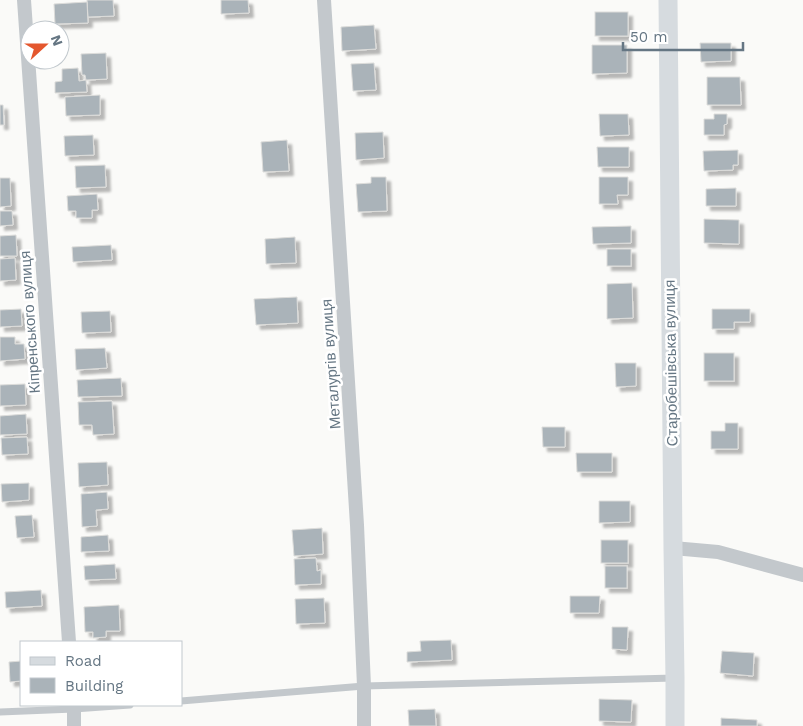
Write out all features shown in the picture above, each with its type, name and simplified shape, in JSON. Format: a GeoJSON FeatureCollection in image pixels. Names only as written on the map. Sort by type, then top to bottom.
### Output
{"type":"FeatureCollection","features":[{"type":"Feature","properties":{"kind":"main road","name":"Старобешівська вулиця"},"geometry":{"type":"LineString","coordinates":[[668,0],[675,726]]}},
{"type":"Feature","properties":{"kind":"street","name":"Кіпренського вулиця"},"geometry":{"type":"LineString","coordinates":[[24,0],[69,641]]}},
{"type":"Feature","properties":{"kind":"street","name":"Металургів вулиця"},"geometry":{"type":"LineString","coordinates":[[324,0],[357,525],[364,726]]}},
{"type":"Feature","properties":{"kind":"street"},"geometry":{"type":"LineString","coordinates":[[673,548],[718,552],[803,574]]}},
{"type":"Feature","properties":{"kind":"street"},"geometry":{"type":"LineString","coordinates":[[74,707],[74,726]]}},
{"type":"Feature","properties":{"kind":"lane"},"geometry":{"type":"LineString","coordinates":[[182,700],[364,686],[675,678]]}},
{"type":"Feature","properties":{"kind":"lane"},"geometry":{"type":"LineString","coordinates":[[0,712],[102,706]]}},
{"type":"Feature","properties":{"kind":"building"},"geometry":{"type":"Polygon","coordinates":[[[87,0],[113,0],[114,16],[88,17],[87,0]]]}},
{"type":"Feature","properties":{"kind":"building"},"geometry":{"type":"Polygon","coordinates":[[[221,0],[248,0],[249,13],[221,14],[221,0]]]}},
{"type":"Feature","properties":{"kind":"building"},"geometry":{"type":"Polygon","coordinates":[[[87,2],[88,23],[70,24],[70,20],[55,20],[54,4],[87,2]]]}},
{"type":"Feature","properties":{"kind":"building"},"geometry":{"type":"Polygon","coordinates":[[[595,12],[628,12],[628,36],[595,36],[595,12]]]}},
{"type":"Feature","properties":{"kind":"building"},"geometry":{"type":"Polygon","coordinates":[[[374,25],[376,49],[342,51],[341,27],[374,25]]]}},
{"type":"Feature","properties":{"kind":"building"},"geometry":{"type":"Polygon","coordinates":[[[700,43],[731,43],[731,61],[701,62],[700,43]]]}},
{"type":"Feature","properties":{"kind":"building"},"geometry":{"type":"Polygon","coordinates":[[[592,45],[627,45],[627,73],[592,74],[592,45]]]}},
{"type":"Feature","properties":{"kind":"building"},"geometry":{"type":"Polygon","coordinates":[[[106,53],[107,79],[86,80],[85,75],[82,75],[81,54],[106,53]]]}},
{"type":"Feature","properties":{"kind":"building"},"geometry":{"type":"Polygon","coordinates":[[[374,63],[376,90],[353,91],[351,64],[374,63]]]}},
{"type":"Feature","properties":{"kind":"building"},"geometry":{"type":"Polygon","coordinates":[[[78,68],[79,81],[86,80],[87,92],[55,93],[55,82],[62,81],[62,70],[78,68]]]}},
{"type":"Feature","properties":{"kind":"building"},"geometry":{"type":"Polygon","coordinates":[[[707,77],[740,77],[741,105],[707,105],[707,77]]]}},
{"type":"Feature","properties":{"kind":"building"},"geometry":{"type":"Polygon","coordinates":[[[100,95],[100,115],[66,116],[65,97],[100,95]]]}},
{"type":"Feature","properties":{"kind":"building"},"geometry":{"type":"Polygon","coordinates":[[[0,105],[3,105],[4,125],[0,125],[0,105]]]}},
{"type":"Feature","properties":{"kind":"building"},"geometry":{"type":"Polygon","coordinates":[[[599,114],[628,114],[629,135],[600,136],[599,114]]]}},
{"type":"Feature","properties":{"kind":"building"},"geometry":{"type":"Polygon","coordinates":[[[714,114],[727,114],[724,135],[704,135],[704,119],[714,119],[714,114]]]}},
{"type":"Feature","properties":{"kind":"building"},"geometry":{"type":"Polygon","coordinates":[[[383,132],[384,158],[356,160],[355,133],[383,132]]]}},
{"type":"Feature","properties":{"kind":"building"},"geometry":{"type":"Polygon","coordinates":[[[93,135],[94,155],[65,156],[64,136],[93,135]]]}},
{"type":"Feature","properties":{"kind":"building"},"geometry":{"type":"Polygon","coordinates":[[[287,140],[289,171],[263,172],[261,142],[287,140]]]}},
{"type":"Feature","properties":{"kind":"building"},"geometry":{"type":"Polygon","coordinates":[[[597,147],[629,147],[629,167],[598,167],[597,147]]]}},
{"type":"Feature","properties":{"kind":"building"},"geometry":{"type":"Polygon","coordinates":[[[738,150],[738,165],[733,165],[733,170],[704,171],[703,151],[738,150]]]}},
{"type":"Feature","properties":{"kind":"building"},"geometry":{"type":"Polygon","coordinates":[[[105,165],[106,187],[76,188],[75,166],[105,165]]]}},
{"type":"Feature","properties":{"kind":"building"},"geometry":{"type":"Polygon","coordinates":[[[371,177],[386,177],[387,211],[358,212],[356,184],[371,183],[371,177]]]}},
{"type":"Feature","properties":{"kind":"building"},"geometry":{"type":"Polygon","coordinates":[[[599,177],[628,177],[628,195],[617,195],[618,204],[599,204],[599,177]]]}},
{"type":"Feature","properties":{"kind":"building"},"geometry":{"type":"Polygon","coordinates":[[[0,178],[10,178],[11,206],[0,207],[0,178]]]}},
{"type":"Feature","properties":{"kind":"building"},"geometry":{"type":"Polygon","coordinates":[[[736,188],[736,206],[706,206],[706,189],[736,188]]]}},
{"type":"Feature","properties":{"kind":"building"},"geometry":{"type":"Polygon","coordinates":[[[97,194],[98,210],[92,210],[92,218],[76,218],[76,211],[68,211],[67,196],[97,194]]]}},
{"type":"Feature","properties":{"kind":"building"},"geometry":{"type":"Polygon","coordinates":[[[0,211],[12,211],[13,225],[0,226],[0,211]]]}},
{"type":"Feature","properties":{"kind":"building"},"geometry":{"type":"Polygon","coordinates":[[[704,219],[739,220],[739,244],[704,243],[704,219]]]}},
{"type":"Feature","properties":{"kind":"building"},"geometry":{"type":"Polygon","coordinates":[[[631,226],[631,243],[593,244],[592,227],[631,226]]]}},
{"type":"Feature","properties":{"kind":"building"},"geometry":{"type":"Polygon","coordinates":[[[16,235],[17,256],[0,256],[0,236],[16,235]]]}},
{"type":"Feature","properties":{"kind":"building"},"geometry":{"type":"Polygon","coordinates":[[[295,237],[296,263],[266,264],[265,239],[295,237]]]}},
{"type":"Feature","properties":{"kind":"building"},"geometry":{"type":"Polygon","coordinates":[[[111,245],[112,260],[73,262],[72,247],[111,245]]]}},
{"type":"Feature","properties":{"kind":"building"},"geometry":{"type":"Polygon","coordinates":[[[607,249],[631,249],[631,266],[607,266],[607,249]]]}},
{"type":"Feature","properties":{"kind":"building"},"geometry":{"type":"Polygon","coordinates":[[[15,258],[16,280],[0,281],[0,259],[15,258]]]}},
{"type":"Feature","properties":{"kind":"building"},"geometry":{"type":"Polygon","coordinates":[[[632,283],[633,318],[607,319],[607,284],[632,283]]]}},
{"type":"Feature","properties":{"kind":"building"},"geometry":{"type":"Polygon","coordinates":[[[297,297],[298,323],[256,325],[254,299],[297,297]]]}},
{"type":"Feature","properties":{"kind":"building"},"geometry":{"type":"Polygon","coordinates":[[[21,309],[22,326],[0,327],[0,310],[21,309]]]}},
{"type":"Feature","properties":{"kind":"building"},"geometry":{"type":"Polygon","coordinates":[[[712,309],[750,309],[750,322],[734,322],[734,329],[712,329],[712,309]]]}},
{"type":"Feature","properties":{"kind":"building"},"geometry":{"type":"Polygon","coordinates":[[[110,311],[111,332],[82,333],[81,312],[110,311]]]}},
{"type":"Feature","properties":{"kind":"building"},"geometry":{"type":"Polygon","coordinates":[[[0,337],[15,337],[15,344],[24,344],[25,359],[0,361],[0,337]]]}},
{"type":"Feature","properties":{"kind":"building"},"geometry":{"type":"Polygon","coordinates":[[[105,348],[107,368],[76,370],[75,349],[105,348]]]}},
{"type":"Feature","properties":{"kind":"building"},"geometry":{"type":"Polygon","coordinates":[[[704,353],[734,353],[734,381],[704,381],[704,353]]]}},
{"type":"Feature","properties":{"kind":"building"},"geometry":{"type":"Polygon","coordinates":[[[615,363],[636,363],[636,386],[616,387],[615,363]]]}},
{"type":"Feature","properties":{"kind":"building"},"geometry":{"type":"Polygon","coordinates":[[[121,378],[122,396],[78,397],[77,380],[121,378]]]}},
{"type":"Feature","properties":{"kind":"building"},"geometry":{"type":"Polygon","coordinates":[[[25,384],[26,405],[0,406],[0,385],[25,384]]]}},
{"type":"Feature","properties":{"kind":"building"},"geometry":{"type":"Polygon","coordinates":[[[112,401],[114,434],[93,435],[92,425],[79,425],[78,402],[112,401]]]}},
{"type":"Feature","properties":{"kind":"building"},"geometry":{"type":"Polygon","coordinates":[[[26,414],[27,434],[0,435],[0,416],[26,414]]]}},
{"type":"Feature","properties":{"kind":"building"},"geometry":{"type":"Polygon","coordinates":[[[725,423],[738,423],[738,449],[711,449],[711,431],[725,431],[725,423]]]}},
{"type":"Feature","properties":{"kind":"building"},"geometry":{"type":"Polygon","coordinates":[[[542,427],[565,427],[565,447],[543,447],[542,427]]]}},
{"type":"Feature","properties":{"kind":"building"},"geometry":{"type":"Polygon","coordinates":[[[27,437],[28,454],[2,455],[1,438],[27,437]]]}},
{"type":"Feature","properties":{"kind":"building"},"geometry":{"type":"Polygon","coordinates":[[[576,453],[612,453],[612,472],[577,472],[576,453]]]}},
{"type":"Feature","properties":{"kind":"building"},"geometry":{"type":"Polygon","coordinates":[[[107,462],[108,485],[79,487],[78,463],[107,462]]]}},
{"type":"Feature","properties":{"kind":"building"},"geometry":{"type":"Polygon","coordinates":[[[29,483],[29,500],[2,502],[1,484],[29,483]]]}},
{"type":"Feature","properties":{"kind":"building"},"geometry":{"type":"Polygon","coordinates":[[[107,492],[108,509],[96,510],[97,526],[82,527],[81,494],[107,492]]]}},
{"type":"Feature","properties":{"kind":"building"},"geometry":{"type":"Polygon","coordinates":[[[599,501],[630,501],[630,522],[599,523],[599,501]]]}},
{"type":"Feature","properties":{"kind":"building"},"geometry":{"type":"Polygon","coordinates":[[[32,515],[34,537],[17,538],[15,516],[32,515]]]}},
{"type":"Feature","properties":{"kind":"building"},"geometry":{"type":"Polygon","coordinates":[[[322,528],[323,554],[294,556],[292,530],[322,528]]]}},
{"type":"Feature","properties":{"kind":"building"},"geometry":{"type":"Polygon","coordinates":[[[108,535],[109,551],[81,552],[81,537],[108,535]]]}},
{"type":"Feature","properties":{"kind":"building"},"geometry":{"type":"Polygon","coordinates":[[[601,540],[628,540],[628,563],[601,563],[601,540]]]}},
{"type":"Feature","properties":{"kind":"building"},"geometry":{"type":"Polygon","coordinates":[[[316,558],[317,571],[321,570],[321,584],[295,585],[294,559],[316,558]]]}},
{"type":"Feature","properties":{"kind":"building"},"geometry":{"type":"Polygon","coordinates":[[[115,564],[116,579],[85,580],[84,566],[115,564]]]}},
{"type":"Feature","properties":{"kind":"building"},"geometry":{"type":"Polygon","coordinates":[[[605,566],[627,566],[627,588],[605,588],[605,566]]]}},
{"type":"Feature","properties":{"kind":"building"},"geometry":{"type":"Polygon","coordinates":[[[41,590],[42,606],[6,608],[5,592],[41,590]]]}},
{"type":"Feature","properties":{"kind":"building"},"geometry":{"type":"Polygon","coordinates":[[[570,596],[600,596],[599,613],[570,613],[570,596]]]}},
{"type":"Feature","properties":{"kind":"building"},"geometry":{"type":"Polygon","coordinates":[[[324,598],[325,623],[296,624],[295,599],[324,598]]]}},
{"type":"Feature","properties":{"kind":"building"},"geometry":{"type":"Polygon","coordinates":[[[119,605],[120,631],[106,631],[106,637],[93,638],[93,632],[85,632],[84,607],[119,605]]]}},
{"type":"Feature","properties":{"kind":"building"},"geometry":{"type":"Polygon","coordinates":[[[612,627],[628,627],[627,650],[612,649],[612,627]]]}},
{"type":"Feature","properties":{"kind":"building"},"geometry":{"type":"Polygon","coordinates":[[[451,640],[452,660],[407,662],[407,652],[421,651],[420,641],[451,640]]]}},
{"type":"Feature","properties":{"kind":"building"},"geometry":{"type":"Polygon","coordinates":[[[722,651],[754,653],[753,676],[720,673],[722,651]]]}},
{"type":"Feature","properties":{"kind":"building"},"geometry":{"type":"Polygon","coordinates":[[[20,661],[20,681],[10,682],[9,662],[20,661]]]}},
{"type":"Feature","properties":{"kind":"building"},"geometry":{"type":"Polygon","coordinates":[[[599,699],[632,700],[631,722],[599,721],[599,699]]]}},
{"type":"Feature","properties":{"kind":"building"},"geometry":{"type":"Polygon","coordinates":[[[435,709],[436,726],[409,726],[408,710],[435,709]]]}},
{"type":"Feature","properties":{"kind":"building"},"geometry":{"type":"Polygon","coordinates":[[[721,718],[757,720],[757,726],[721,726],[721,718]]]}}]}
